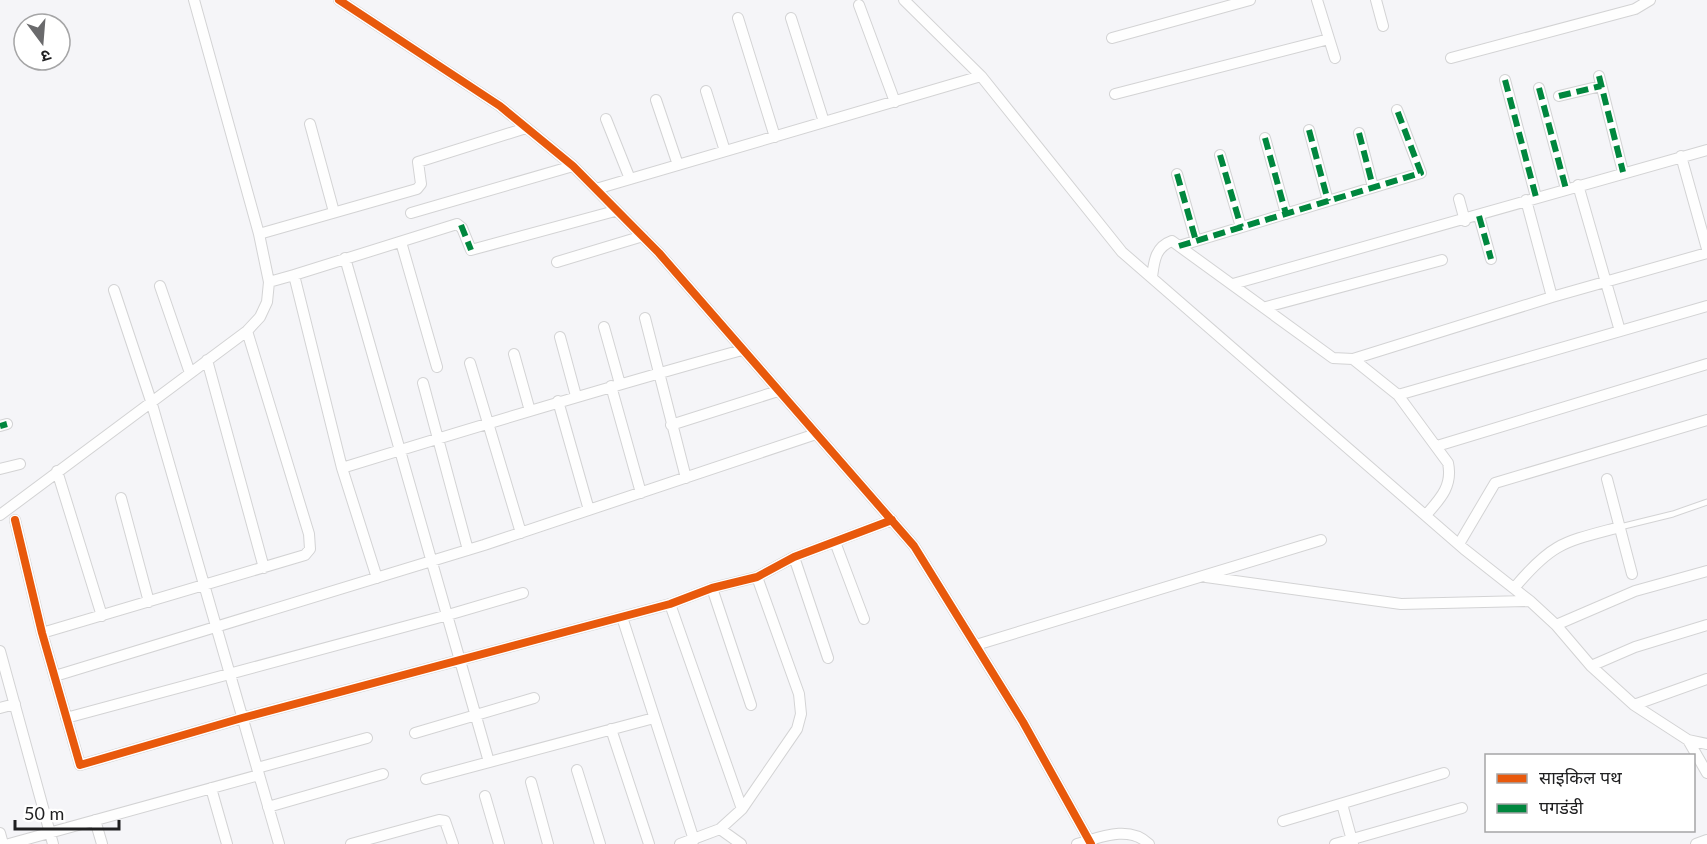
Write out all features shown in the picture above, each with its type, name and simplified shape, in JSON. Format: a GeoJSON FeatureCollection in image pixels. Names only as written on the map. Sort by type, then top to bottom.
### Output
{"type":"FeatureCollection","features":[{"type":"Feature","properties":{"kind":"street"},"geometry":{"type":"LineString","coordinates":[[0,515],[247,331],[260,317],[267,302],[269,282],[259,234],[194,0]]}},
{"type":"Feature","properties":{"kind":"street"},"geometry":{"type":"LineString","coordinates":[[341,0],[500,106],[573,166],[615,211],[643,236],[914,546],[1023,722],[1090,842]]}},
{"type":"Feature","properties":{"kind":"street"},"geometry":{"type":"LineString","coordinates":[[904,0],[981,76],[1122,252],[1459,544],[1530,601],[1556,625],[1591,666],[1634,705],[1688,740],[1707,744]]}},
{"type":"Feature","properties":{"kind":"street"},"geometry":{"type":"LineString","coordinates":[[1112,38],[1250,0]]}},
{"type":"Feature","properties":{"kind":"street"},"geometry":{"type":"LineString","coordinates":[[1317,0],[1335,58]]}},
{"type":"Feature","properties":{"kind":"street"},"geometry":{"type":"LineString","coordinates":[[1376,0],[1383,26]]}},
{"type":"Feature","properties":{"kind":"street"},"geometry":{"type":"LineString","coordinates":[[1451,58],[1635,9],[1645,6],[1650,0]]}},
{"type":"Feature","properties":{"kind":"street"},"geometry":{"type":"LineString","coordinates":[[859,5],[895,102]]}},
{"type":"Feature","properties":{"kind":"street"},"geometry":{"type":"LineString","coordinates":[[738,18],[775,137]]}},
{"type":"Feature","properties":{"kind":"street"},"geometry":{"type":"LineString","coordinates":[[791,18],[824,122]]}},
{"type":"Feature","properties":{"kind":"street"},"geometry":{"type":"LineString","coordinates":[[1115,94],[1329,39]]}},
{"type":"Feature","properties":{"kind":"street"},"geometry":{"type":"LineString","coordinates":[[596,189],[981,76]]}},
{"type":"Feature","properties":{"kind":"street"},"geometry":{"type":"LineString","coordinates":[[1505,80],[1552,297]]}},
{"type":"Feature","properties":{"kind":"street"},"geometry":{"type":"LineString","coordinates":[[1559,96],[1600,81],[1623,172]]}},
{"type":"Feature","properties":{"kind":"street"},"geometry":{"type":"LineString","coordinates":[[1539,88],[1566,189]]}},
{"type":"Feature","properties":{"kind":"street"},"geometry":{"type":"LineString","coordinates":[[706,91],[725,151]]}},
{"type":"Feature","properties":{"kind":"street"},"geometry":{"type":"LineString","coordinates":[[656,100],[678,165]]}},
{"type":"Feature","properties":{"kind":"street"},"geometry":{"type":"LineString","coordinates":[[1179,246],[1421,173],[1396,110]]}},
{"type":"Feature","properties":{"kind":"street"},"geometry":{"type":"LineString","coordinates":[[606,118],[630,179]]}},
{"type":"Feature","properties":{"kind":"street"},"geometry":{"type":"LineString","coordinates":[[310,124],[334,212]]}},
{"type":"Feature","properties":{"kind":"street"},"geometry":{"type":"LineString","coordinates":[[259,234],[417,189],[421,184],[418,162],[526,128]]}},
{"type":"Feature","properties":{"kind":"street"},"geometry":{"type":"LineString","coordinates":[[1309,130],[1328,201]]}},
{"type":"Feature","properties":{"kind":"street"},"geometry":{"type":"LineString","coordinates":[[1359,133],[1373,187]]}},
{"type":"Feature","properties":{"kind":"street"},"geometry":{"type":"LineString","coordinates":[[1265,138],[1286,214]]}},
{"type":"Feature","properties":{"kind":"street"},"geometry":{"type":"LineString","coordinates":[[1233,284],[1465,221],[1578,185],[1707,150]]}},
{"type":"Feature","properties":{"kind":"street"},"geometry":{"type":"LineString","coordinates":[[1220,155],[1241,227]]}},
{"type":"Feature","properties":{"kind":"street"},"geometry":{"type":"LineString","coordinates":[[1152,278],[1155,255],[1165,243],[1172,241],[1266,307],[1332,358],[1353,359],[1707,251],[1702,208],[1681,156]]}},
{"type":"Feature","properties":{"kind":"street"},"geometry":{"type":"LineString","coordinates":[[411,213],[573,166]]}},
{"type":"Feature","properties":{"kind":"street"},"geometry":{"type":"LineString","coordinates":[[1177,174],[1196,241]]}},
{"type":"Feature","properties":{"kind":"street"},"geometry":{"type":"LineString","coordinates":[[1578,185],[1608,280],[1620,331]]}},
{"type":"Feature","properties":{"kind":"street"},"geometry":{"type":"LineString","coordinates":[[1459,199],[1465,221]]}},
{"type":"Feature","properties":{"kind":"street"},"geometry":{"type":"LineString","coordinates":[[269,282],[457,224],[462,228],[471,250],[615,211]]}},
{"type":"Feature","properties":{"kind":"street"},"geometry":{"type":"LineString","coordinates":[[1479,216],[1491,259]]}},
{"type":"Feature","properties":{"kind":"street"},"geometry":{"type":"LineString","coordinates":[[557,262],[643,236]]}},
{"type":"Feature","properties":{"kind":"street"},"geometry":{"type":"LineString","coordinates":[[402,242],[437,368]]}},
{"type":"Feature","properties":{"kind":"street"},"geometry":{"type":"LineString","coordinates":[[345,258],[489,762]]}},
{"type":"Feature","properties":{"kind":"street"},"geometry":{"type":"LineString","coordinates":[[1266,307],[1442,260]]}},
{"type":"Feature","properties":{"kind":"street"},"geometry":{"type":"LineString","coordinates":[[294,275],[342,468],[377,578]]}},
{"type":"Feature","properties":{"kind":"street"},"geometry":{"type":"LineString","coordinates":[[160,286],[190,372]]}},
{"type":"Feature","properties":{"kind":"street"},"geometry":{"type":"LineString","coordinates":[[114,290],[151,401],[279,844]]}},
{"type":"Feature","properties":{"kind":"street"},"geometry":{"type":"LineString","coordinates":[[1398,395],[1707,306]]}},
{"type":"Feature","properties":{"kind":"street"},"geometry":{"type":"LineString","coordinates":[[645,318],[686,478]]}},
{"type":"Feature","properties":{"kind":"street"},"geometry":{"type":"LineString","coordinates":[[604,327],[641,493]]}},
{"type":"Feature","properties":{"kind":"street"},"geometry":{"type":"LineString","coordinates":[[42,633],[264,568],[305,555],[310,549],[309,534],[247,331]]}},
{"type":"Feature","properties":{"kind":"street"},"geometry":{"type":"LineString","coordinates":[[560,337],[576,396]]}},
{"type":"Feature","properties":{"kind":"street"},"geometry":{"type":"LineString","coordinates":[[342,468],[438,438],[489,425],[558,401],[742,350]]}},
{"type":"Feature","properties":{"kind":"street"},"geometry":{"type":"LineString","coordinates":[[514,354],[530,411]]}},
{"type":"Feature","properties":{"kind":"street"},"geometry":{"type":"LineString","coordinates":[[1353,359],[1398,395],[1448,463],[1451,476],[1443,495],[1426,515]]}},
{"type":"Feature","properties":{"kind":"street"},"geometry":{"type":"LineString","coordinates":[[207,360],[264,568]]}},
{"type":"Feature","properties":{"kind":"street"},"geometry":{"type":"LineString","coordinates":[[470,363],[522,533]]}},
{"type":"Feature","properties":{"kind":"street"},"geometry":{"type":"LineString","coordinates":[[1437,446],[1707,364]]}},
{"type":"Feature","properties":{"kind":"street"},"geometry":{"type":"LineString","coordinates":[[423,383],[468,550]]}},
{"type":"Feature","properties":{"kind":"street"},"geometry":{"type":"LineString","coordinates":[[671,425],[778,391]]}},
{"type":"Feature","properties":{"kind":"street"},"geometry":{"type":"LineString","coordinates":[[558,401],[589,510]]}},
{"type":"Feature","properties":{"kind":"street"},"geometry":{"type":"LineString","coordinates":[[1459,544],[1495,483],[1707,420]]}},
{"type":"Feature","properties":{"kind":"street"},"geometry":{"type":"LineString","coordinates":[[55,676],[522,533],[816,434]]}},
{"type":"Feature","properties":{"kind":"street"},"geometry":{"type":"LineString","coordinates":[[0,469],[20,464]]}},
{"type":"Feature","properties":{"kind":"street"},"geometry":{"type":"LineString","coordinates":[[57,471],[102,615]]}},
{"type":"Feature","properties":{"kind":"street"},"geometry":{"type":"LineString","coordinates":[[1607,479],[1632,574]]}},
{"type":"Feature","properties":{"kind":"street"},"geometry":{"type":"LineString","coordinates":[[121,498],[149,602]]}},
{"type":"Feature","properties":{"kind":"street"},"geometry":{"type":"LineString","coordinates":[[15,520],[42,633],[80,765],[242,718],[670,604],[712,588],[757,577],[795,557],[892,520]]}},
{"type":"Feature","properties":{"kind":"street"},"geometry":{"type":"LineString","coordinates":[[1515,588],[1541,556],[1564,542],[1620,527]]}},
{"type":"Feature","properties":{"kind":"street"},"geometry":{"type":"LineString","coordinates":[[976,645],[1321,540]]}},
{"type":"Feature","properties":{"kind":"street"},"geometry":{"type":"LineString","coordinates":[[835,542],[864,619]]}},
{"type":"Feature","properties":{"kind":"street"},"geometry":{"type":"LineString","coordinates":[[795,557],[828,658]]}},
{"type":"Feature","properties":{"kind":"street"},"geometry":{"type":"LineString","coordinates":[[1556,625],[1635,591],[1707,571]]}},
{"type":"Feature","properties":{"kind":"street"},"geometry":{"type":"LineString","coordinates":[[1203,576],[1401,604],[1530,601]]}},
{"type":"Feature","properties":{"kind":"street"},"geometry":{"type":"LineString","coordinates":[[680,844],[720,829],[742,809],[797,729],[801,714],[799,694],[757,577]]}},
{"type":"Feature","properties":{"kind":"street"},"geometry":{"type":"LineString","coordinates":[[712,588],[751,705]]}},
{"type":"Feature","properties":{"kind":"street"},"geometry":{"type":"LineString","coordinates":[[66,718],[448,615],[523,592]]}},
{"type":"Feature","properties":{"kind":"street"},"geometry":{"type":"LineString","coordinates":[[670,604],[742,809]]}},
{"type":"Feature","properties":{"kind":"street"},"geometry":{"type":"LineString","coordinates":[[622,617],[694,840]]}},
{"type":"Feature","properties":{"kind":"street"},"geometry":{"type":"LineString","coordinates":[[1591,666],[1635,647],[1707,625]]}},
{"type":"Feature","properties":{"kind":"street"},"geometry":{"type":"LineString","coordinates":[[0,651],[52,838]]}},
{"type":"Feature","properties":{"kind":"street"},"geometry":{"type":"LineString","coordinates":[[1634,705],[1707,679]]}},
{"type":"Feature","properties":{"kind":"street"},"geometry":{"type":"LineString","coordinates":[[415,733],[534,698]]}},
{"type":"Feature","properties":{"kind":"street"},"geometry":{"type":"LineString","coordinates":[[0,708],[15,704]]}},
{"type":"Feature","properties":{"kind":"street"},"geometry":{"type":"LineString","coordinates":[[426,778],[654,718]]}},
{"type":"Feature","properties":{"kind":"street"},"geometry":{"type":"LineString","coordinates":[[611,729],[649,844]]}},
{"type":"Feature","properties":{"kind":"street"},"geometry":{"type":"LineString","coordinates":[[9,844],[52,838],[95,820],[211,788],[258,771],[367,738]]}},
{"type":"Feature","properties":{"kind":"street"},"geometry":{"type":"LineString","coordinates":[[1688,740],[1707,773]]}},
{"type":"Feature","properties":{"kind":"street"},"geometry":{"type":"LineString","coordinates":[[576,770],[600,844]]}},
{"type":"Feature","properties":{"kind":"street"},"geometry":{"type":"LineString","coordinates":[[1283,821],[1444,773]]}},
{"type":"Feature","properties":{"kind":"street"},"geometry":{"type":"LineString","coordinates":[[268,807],[383,774]]}},
{"type":"Feature","properties":{"kind":"street"},"geometry":{"type":"LineString","coordinates":[[531,782],[548,844]]}},
{"type":"Feature","properties":{"kind":"street"},"geometry":{"type":"LineString","coordinates":[[211,788],[226,844]]}},
{"type":"Feature","properties":{"kind":"street"},"geometry":{"type":"LineString","coordinates":[[485,796],[500,844]]}},
{"type":"Feature","properties":{"kind":"street"},"geometry":{"type":"LineString","coordinates":[[1342,804],[1352,842]]}},
{"type":"Feature","properties":{"kind":"street"},"geometry":{"type":"LineString","coordinates":[[1335,844],[1352,842],[1462,808]]}},
{"type":"Feature","properties":{"kind":"street"},"geometry":{"type":"LineString","coordinates":[[95,820],[102,844]]}},
{"type":"Feature","properties":{"kind":"street"},"geometry":{"type":"LineString","coordinates":[[351,844],[440,820],[444,821],[453,844]]}},
{"type":"Feature","properties":{"kind":"street"},"geometry":{"type":"LineString","coordinates":[[720,829],[741,844]]}},
{"type":"Feature","properties":{"kind":"street"},"geometry":{"type":"LineString","coordinates":[[0,833],[3,844]]}},
{"type":"Feature","properties":{"kind":"street"},"geometry":{"type":"LineString","coordinates":[[1077,844],[1134,833],[1149,844]]}},
{"type":"Feature","properties":{"kind":"street"},"geometry":{"type":"LineString","coordinates":[[1696,844],[1707,840]]}},
{"type":"Feature","properties":{"kind":"lane"},"geometry":{"type":"LineString","coordinates":[[1620,527],[1673,514],[1707,502]]}},
{"type":"Feature","properties":{"kind":"marked path"},"geometry":{"type":"LineString","coordinates":[[1599,76],[1623,172]]}},
{"type":"Feature","properties":{"kind":"marked path"},"geometry":{"type":"LineString","coordinates":[[1505,80],[1536,197]]}},
{"type":"Feature","properties":{"kind":"marked path"},"geometry":{"type":"LineString","coordinates":[[1559,96],[1601,86]]}},
{"type":"Feature","properties":{"kind":"marked path"},"geometry":{"type":"LineString","coordinates":[[1539,88],[1566,189]]}},
{"type":"Feature","properties":{"kind":"marked path"},"geometry":{"type":"LineString","coordinates":[[1179,246],[1421,173],[1397,110]]}},
{"type":"Feature","properties":{"kind":"marked path"},"geometry":{"type":"LineString","coordinates":[[1309,130],[1328,201]]}},
{"type":"Feature","properties":{"kind":"marked path"},"geometry":{"type":"LineString","coordinates":[[1359,133],[1373,187]]}},
{"type":"Feature","properties":{"kind":"marked path"},"geometry":{"type":"LineString","coordinates":[[1265,138],[1286,214]]}},
{"type":"Feature","properties":{"kind":"marked path"},"geometry":{"type":"LineString","coordinates":[[1220,155],[1241,227]]}},
{"type":"Feature","properties":{"kind":"marked path"},"geometry":{"type":"LineString","coordinates":[[1177,174],[1196,241]]}},
{"type":"Feature","properties":{"kind":"marked path"},"geometry":{"type":"LineString","coordinates":[[1479,216],[1491,259]]}},
{"type":"Feature","properties":{"kind":"marked path"},"geometry":{"type":"LineString","coordinates":[[461,225],[471,250]]}},
{"type":"Feature","properties":{"kind":"marked path"},"geometry":{"type":"LineString","coordinates":[[0,426],[7,424]]}},
{"type":"Feature","properties":{"kind":"cycle path"},"geometry":{"type":"LineString","coordinates":[[339,0],[500,106],[573,166],[659,253],[914,546],[1023,722],[1091,844]]}},
{"type":"Feature","properties":{"kind":"cycle path"},"geometry":{"type":"LineString","coordinates":[[15,520],[42,633],[80,765],[242,718],[670,604],[712,588],[757,577],[794,557],[892,520]]}}]}
